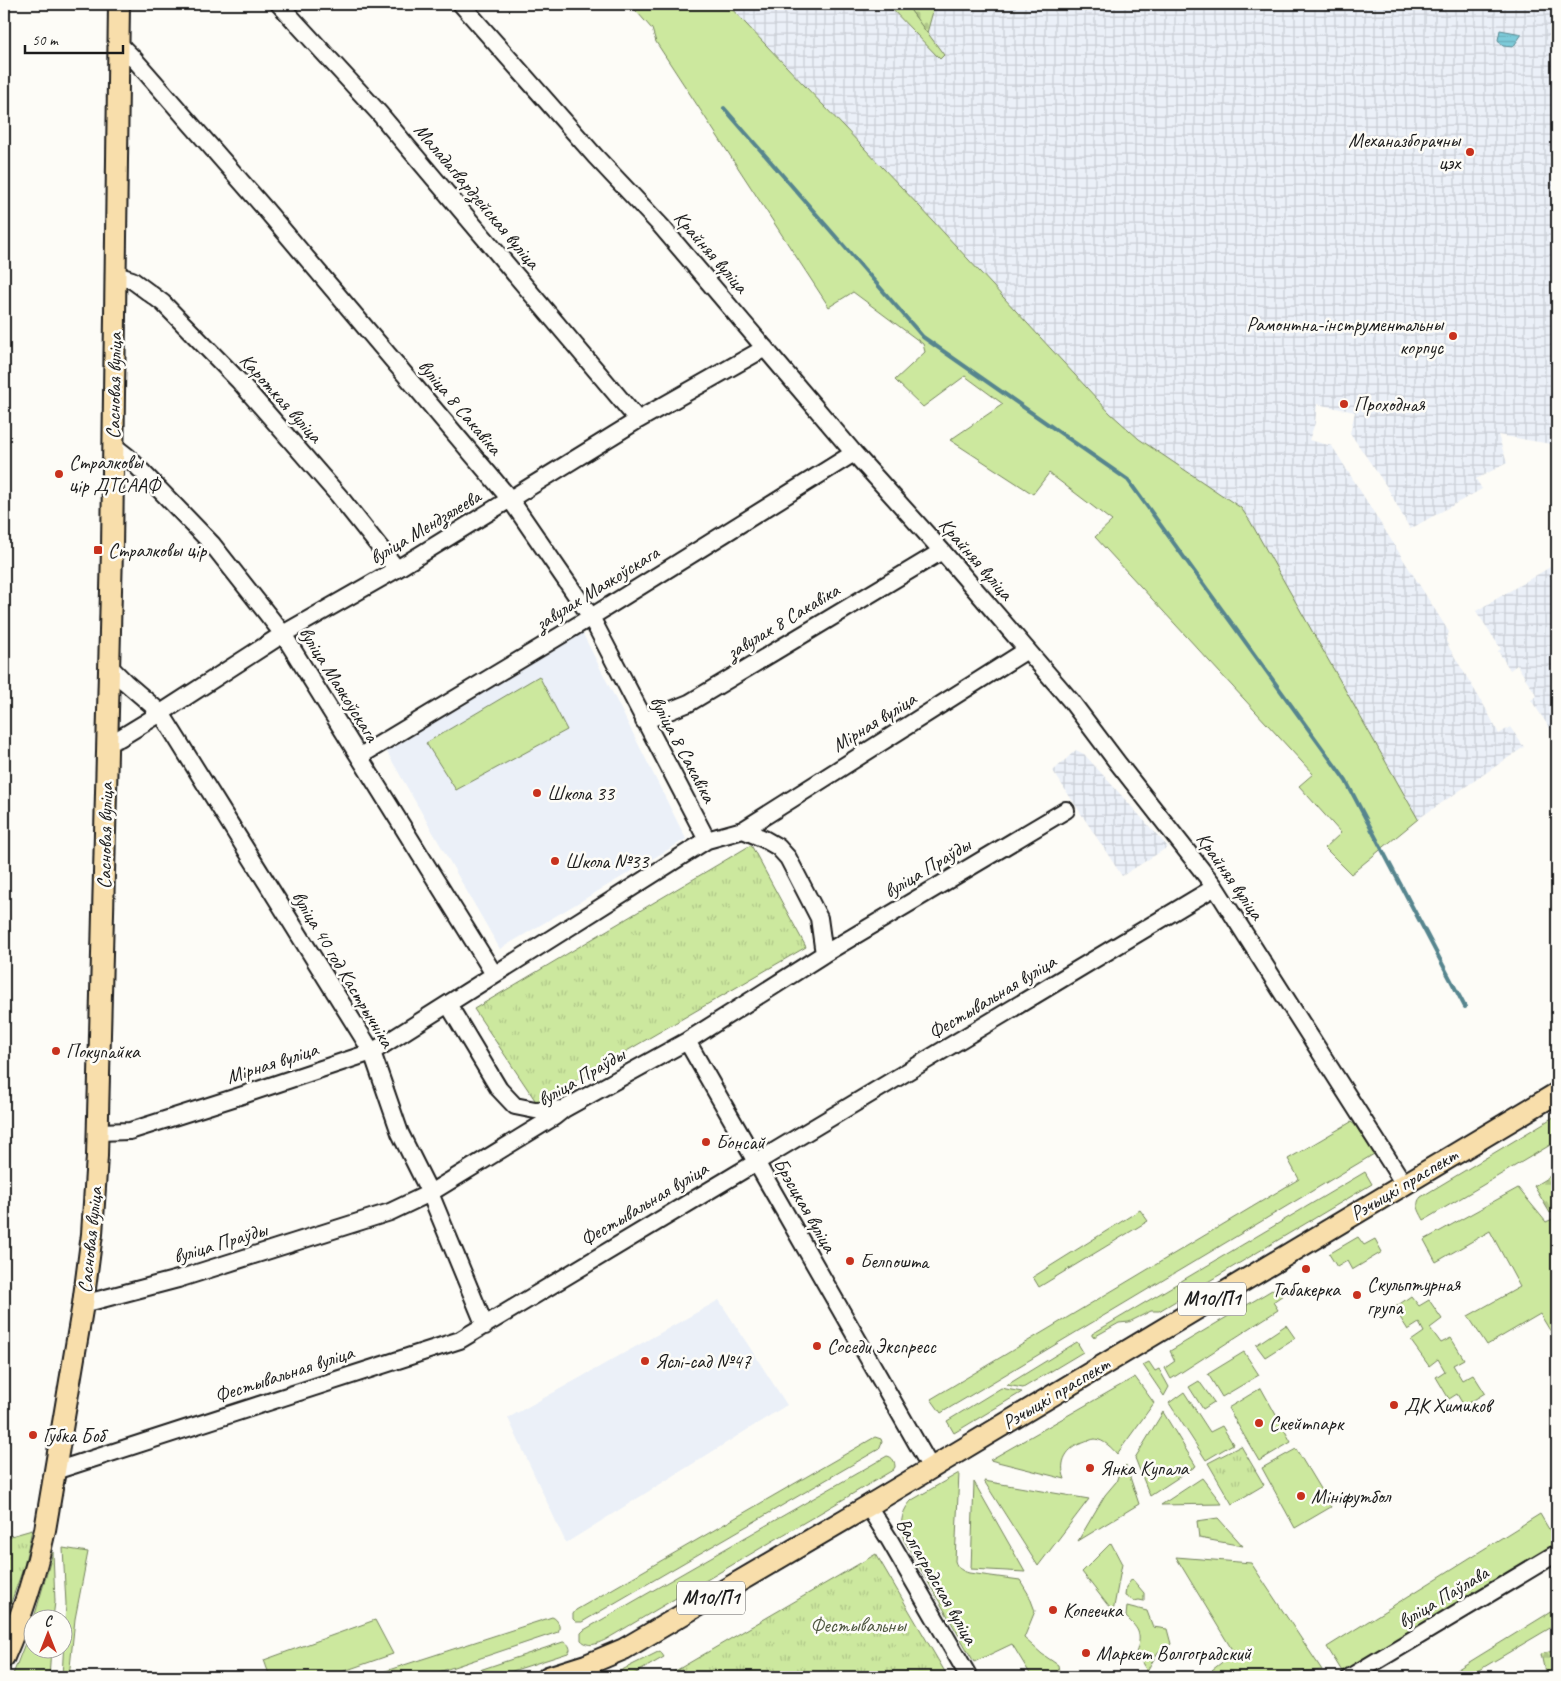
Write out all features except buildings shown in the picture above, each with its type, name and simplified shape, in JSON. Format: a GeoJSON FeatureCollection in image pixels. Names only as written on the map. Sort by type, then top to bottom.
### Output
{"type":"FeatureCollection","features":[{"type":"Feature","properties":{"kind":"main road","name":"Сасновая вуліца"},"geometry":{"type":"LineString","coordinates":[[4,1657],[19,1623],[38,1563],[83,1304],[92,1234],[98,1132],[109,666],[119,4]]}},
{"type":"Feature","properties":{"kind":"main road","name":"Рэчыцкі праспект"},"geometry":{"type":"LineString","coordinates":[[548,1677],[624,1649],[868,1506],[1557,1093]]}},
{"type":"Feature","properties":{"kind":"street","name":"Маладагвардзейская вуліца"},"geometry":{"type":"LineString","coordinates":[[279,4],[379,113],[638,420]]}},
{"type":"Feature","properties":{"kind":"street","name":"Крайняя вуліца"},"geometry":{"type":"LineString","coordinates":[[461,4],[595,156],[660,226],[766,348],[854,454],[942,551],[1071,701],[1215,887],[1404,1184]]}},
{"type":"Feature","properties":{"kind":"street","name":"вуліца 8 Сакавіка"},"geometry":{"type":"LineString","coordinates":[[119,44],[266,210],[510,500],[591,617],[707,840]]}},
{"type":"Feature","properties":{"kind":"street","name":"Кароткая вуліца"},"geometry":{"type":"LineString","coordinates":[[116,275],[132,280],[163,303],[239,381],[339,496],[397,569]]}},
{"type":"Feature","properties":{"kind":"street","name":"вуліца Мендзялеева"},"geometry":{"type":"LineString","coordinates":[[107,743],[120,738],[283,634],[397,569],[638,420],[766,348]]}},
{"type":"Feature","properties":{"kind":"street","name":"вуліца Маякоўскага"},"geometry":{"type":"LineString","coordinates":[[113,445],[127,456],[212,544],[283,634],[494,974]]}},
{"type":"Feature","properties":{"kind":"street","name":"завулак Маякоўскага"},"geometry":{"type":"LineString","coordinates":[[360,756],[591,617],[854,454]]}},
{"type":"Feature","properties":{"kind":"street","name":"завулак 8 Сакавіка"},"geometry":{"type":"LineString","coordinates":[[644,721],[689,703],[942,551]]}},
{"type":"Feature","properties":{"kind":"street","name":"Мірная вуліца"},"geometry":{"type":"LineString","coordinates":[[98,1132],[130,1131],[372,1052],[707,840],[743,830],[1027,650]]}},
{"type":"Feature","properties":{"kind":"street","name":"вуліца 40 год Кастрычніка"},"geometry":{"type":"LineString","coordinates":[[109,666],[124,682],[161,713],[372,1052],[400,1133],[430,1193],[485,1326]]}},
{"type":"Feature","properties":{"kind":"street","name":"вуліца Праўды"},"geometry":{"type":"LineString","coordinates":[[83,1304],[178,1279],[380,1215],[430,1193],[564,1109],[688,1041],[824,954],[1066,810]]}},
{"type":"Feature","properties":{"kind":"street"},"geometry":{"type":"LineString","coordinates":[[743,830],[778,847],[788,858],[819,918],[824,954]]}},
{"type":"Feature","properties":{"kind":"street","name":"Фестывальная вуліца"},"geometry":{"type":"LineString","coordinates":[[55,1471],[460,1340],[1215,887]]}},
{"type":"Feature","properties":{"kind":"street"},"geometry":{"type":"LineString","coordinates":[[448,1004],[499,1089],[515,1106],[535,1110],[564,1109]]}},
{"type":"Feature","properties":{"kind":"street","name":"Брэсцкая вуліца"},"geometry":{"type":"LineString","coordinates":[[688,1041],[931,1468]]}},
{"type":"Feature","properties":{"kind":"street","name":"Валгаградская вуліца"},"geometry":{"type":"LineString","coordinates":[[868,1506],[969,1677]]}},
{"type":"Feature","properties":{"kind":"street","name":"вуліца Паўлава"},"geometry":{"type":"LineString","coordinates":[[1350,1677],[1557,1553]]}},
{"type":"Feature","properties":{"kind":"shaded area"},"geometry":{"type":"Polygon","coordinates":[[[727,4],[887,4],[913,32],[944,55],[927,33],[935,4],[1557,4],[1557,445],[1498,435],[1507,463],[1476,479],[1482,489],[1410,529],[1387,487],[1350,433],[1355,412],[1317,404],[1315,423],[1309,440],[1332,446],[1449,632],[1446,641],[1499,734],[1510,727],[1524,747],[1418,819],[1241,508],[1139,439],[1110,413],[921,208],[727,4]]]}},
{"type":"Feature","properties":{"kind":"shaded area"},"geometry":{"type":"Polygon","coordinates":[[[1557,563],[1557,739],[1531,700],[1537,696],[1517,665],[1510,670],[1498,651],[1501,649],[1476,611],[1557,563]]]}},
{"type":"Feature","properties":{"kind":"shaded area","name":"Школа 33"},"geometry":{"type":"Polygon","coordinates":[[[581,630],[686,839],[500,949],[384,747],[581,630]]]}},
{"type":"Feature","properties":{"kind":"shaded area"},"geometry":{"type":"Polygon","coordinates":[[[1076,750],[1084,754],[1168,847],[1122,876],[1053,771],[1076,750]]]}},
{"type":"Feature","properties":{"kind":"shaded area"},"geometry":{"type":"Polygon","coordinates":[[[719,1300],[787,1405],[566,1543],[508,1418],[719,1300]]]}},
{"type":"Feature","properties":{"kind":"green space"},"geometry":{"type":"Polygon","coordinates":[[[630,4],[727,4],[921,208],[1110,413],[1139,439],[1241,508],[1418,819],[1351,874],[1325,848],[1341,833],[1299,786],[1313,774],[1095,537],[1112,521],[1049,473],[1033,494],[950,440],[1003,404],[965,376],[923,407],[895,380],[925,352],[923,344],[853,292],[829,307],[656,42],[652,29],[630,4]]]}},
{"type":"Feature","properties":{"kind":"green space"},"geometry":{"type":"Polygon","coordinates":[[[887,4],[906,4],[944,55],[940,59],[887,4]]]}},
{"type":"Feature","properties":{"kind":"green space"},"geometry":{"type":"Polygon","coordinates":[[[906,4],[935,4],[927,33],[906,4]]]}},
{"type":"Feature","properties":{"kind":"green space"},"geometry":{"type":"Polygon","coordinates":[[[539,676],[567,730],[456,790],[426,743],[539,676]]]}},
{"type":"Feature","properties":{"kind":"green space"},"geometry":{"type":"Polygon","coordinates":[[[751,845],[806,947],[537,1103],[474,1009],[751,845]]]}},
{"type":"Feature","properties":{"kind":"green space"},"geometry":{"type":"Polygon","coordinates":[[[1557,1115],[1557,1141],[1424,1220],[1418,1205],[1421,1197],[1557,1115]]]}},
{"type":"Feature","properties":{"kind":"green space"},"geometry":{"type":"Polygon","coordinates":[[[1351,1122],[1374,1154],[941,1413],[931,1399],[1299,1179],[1288,1159],[1351,1122]]]}},
{"type":"Feature","properties":{"kind":"green space"},"geometry":{"type":"Polygon","coordinates":[[[1365,1172],[1372,1184],[1159,1311],[1151,1311],[1129,1322],[1119,1323],[1094,1337],[1092,1336],[1092,1334],[1365,1172]]]}},
{"type":"Feature","properties":{"kind":"green space"},"geometry":{"type":"Polygon","coordinates":[[[1557,1172],[1557,1211],[1550,1213],[1534,1186],[1557,1172]]]}},
{"type":"Feature","properties":{"kind":"green space"},"geometry":{"type":"Polygon","coordinates":[[[1518,1188],[1546,1222],[1557,1217],[1557,1342],[1540,1314],[1487,1345],[1468,1316],[1520,1287],[1490,1231],[1436,1262],[1424,1240],[1518,1188]]]}},
{"type":"Feature","properties":{"kind":"green space"},"geometry":{"type":"Polygon","coordinates":[[[1140,1210],[1148,1221],[1039,1287],[1033,1277],[1140,1210]]]}},
{"type":"Feature","properties":{"kind":"green space"},"geometry":{"type":"Polygon","coordinates":[[[1358,1237],[1364,1245],[1375,1239],[1382,1252],[1352,1270],[1347,1261],[1337,1267],[1329,1254],[1358,1237]]]}},
{"type":"Feature","properties":{"kind":"green space"},"geometry":{"type":"Polygon","coordinates":[[[1277,1287],[1283,1295],[1273,1302],[1278,1310],[1171,1379],[1165,1368],[1175,1361],[1170,1351],[1277,1287]]]}},
{"type":"Feature","properties":{"kind":"green space"},"geometry":{"type":"Polygon","coordinates":[[[1411,1296],[1419,1306],[1429,1300],[1442,1319],[1430,1328],[1441,1343],[1451,1338],[1464,1359],[1453,1365],[1462,1380],[1473,1374],[1485,1393],[1464,1406],[1457,1394],[1449,1399],[1436,1377],[1445,1371],[1438,1359],[1429,1366],[1411,1341],[1424,1332],[1419,1323],[1408,1330],[1394,1308],[1411,1296]]]}},
{"type":"Feature","properties":{"kind":"green space"},"geometry":{"type":"Polygon","coordinates":[[[1286,1325],[1295,1338],[1265,1357],[1256,1345],[1286,1325]]]}},
{"type":"Feature","properties":{"kind":"green space"},"geometry":{"type":"Polygon","coordinates":[[[1077,1342],[1083,1352],[1023,1388],[1007,1385],[1077,1342]]]}},
{"type":"Feature","properties":{"kind":"green space"},"geometry":{"type":"Polygon","coordinates":[[[1244,1352],[1259,1375],[1222,1397],[1208,1374],[1244,1352]]]}},
{"type":"Feature","properties":{"kind":"green space"},"geometry":{"type":"Polygon","coordinates":[[[1149,1362],[1155,1371],[1159,1369],[1169,1387],[1164,1396],[1143,1365],[1149,1362]]]}},
{"type":"Feature","properties":{"kind":"green space"},"geometry":{"type":"Polygon","coordinates":[[[1135,1377],[1154,1403],[1117,1454],[1108,1445],[1095,1439],[1077,1445],[1068,1452],[1063,1461],[1065,1479],[990,1460],[1135,1377]]]}},
{"type":"Feature","properties":{"kind":"green space"},"geometry":{"type":"Polygon","coordinates":[[[1199,1381],[1214,1402],[1203,1409],[1189,1387],[1199,1381]]]}},
{"type":"Feature","properties":{"kind":"green space"},"geometry":{"type":"Polygon","coordinates":[[[1001,1388],[1022,1392],[954,1433],[947,1421],[1001,1388]]]}},
{"type":"Feature","properties":{"kind":"green space","name":"Скейтпарк"},"geometry":{"type":"Polygon","coordinates":[[[1261,1388],[1291,1442],[1259,1461],[1228,1408],[1261,1388]]]}},
{"type":"Feature","properties":{"kind":"green space"},"geometry":{"type":"Polygon","coordinates":[[[1184,1392],[1210,1432],[1222,1426],[1233,1444],[1206,1460],[1169,1403],[1184,1392]]]}},
{"type":"Feature","properties":{"kind":"green space"},"geometry":{"type":"Polygon","coordinates":[[[1163,1412],[1196,1466],[1150,1496],[1135,1458],[1163,1412]]]}},
{"type":"Feature","properties":{"kind":"green space"},"geometry":{"type":"Polygon","coordinates":[[[875,1437],[881,1439],[882,1442],[879,1449],[582,1622],[576,1622],[573,1619],[573,1614],[576,1610],[875,1437]]]}},
{"type":"Feature","properties":{"kind":"green space"},"geometry":{"type":"Polygon","coordinates":[[[1241,1446],[1264,1485],[1232,1504],[1208,1463],[1241,1446]]]}},
{"type":"Feature","properties":{"kind":"green space","name":"Мініфутбол"},"geometry":{"type":"Polygon","coordinates":[[[1296,1449],[1331,1507],[1295,1528],[1262,1468],[1296,1449]]]}},
{"type":"Feature","properties":{"kind":"green space"},"geometry":{"type":"Polygon","coordinates":[[[887,1456],[891,1457],[894,1462],[895,1467],[893,1470],[605,1640],[590,1645],[581,1640],[581,1633],[584,1630],[887,1456]]]}},
{"type":"Feature","properties":{"kind":"green space"},"geometry":{"type":"Polygon","coordinates":[[[1126,1465],[1139,1504],[1078,1541],[1105,1495],[1116,1482],[1120,1471],[1126,1465]]]}},
{"type":"Feature","properties":{"kind":"green space"},"geometry":{"type":"Polygon","coordinates":[[[959,1473],[955,1561],[957,1566],[969,1573],[1020,1580],[1029,1595],[1035,1611],[1024,1638],[1058,1665],[1060,1677],[1032,1677],[1012,1644],[974,1662],[904,1540],[902,1519],[908,1504],[959,1473]]]}},
{"type":"Feature","properties":{"kind":"green space"},"geometry":{"type":"Polygon","coordinates":[[[1202,1478],[1222,1504],[1161,1505],[1202,1478]]]}},
{"type":"Feature","properties":{"kind":"green space"},"geometry":{"type":"Polygon","coordinates":[[[984,1481],[1089,1499],[1038,1566],[984,1481]]]}},
{"type":"Feature","properties":{"kind":"green space"},"geometry":{"type":"Polygon","coordinates":[[[974,1482],[1025,1572],[971,1569],[974,1482]]]}},
{"type":"Feature","properties":{"kind":"green space"},"geometry":{"type":"Polygon","coordinates":[[[1540,1514],[1557,1543],[1343,1673],[1327,1647],[1540,1514]]]}},
{"type":"Feature","properties":{"kind":"green space"},"geometry":{"type":"Polygon","coordinates":[[[1218,1518],[1243,1546],[1199,1538],[1197,1521],[1218,1518]]]}},
{"type":"Feature","properties":{"kind":"green space"},"geometry":{"type":"Polygon","coordinates":[[[32,1530],[24,1566],[4,1622],[4,1538],[32,1530]]]}},
{"type":"Feature","properties":{"kind":"green space"},"geometry":{"type":"Polygon","coordinates":[[[1111,1543],[1122,1564],[1113,1612],[1082,1572],[1111,1543]]]}},
{"type":"Feature","properties":{"kind":"green space"},"geometry":{"type":"Polygon","coordinates":[[[63,1548],[88,1552],[75,1619],[72,1648],[72,1608],[66,1608],[63,1548]]]}},
{"type":"Feature","properties":{"kind":"green space"},"geometry":{"type":"Polygon","coordinates":[[[53,1552],[54,1608],[37,1608],[53,1552]]]}},
{"type":"Feature","properties":{"kind":"green space","name":"Фестывальны"},"geometry":{"type":"Polygon","coordinates":[[[876,1554],[948,1677],[665,1677],[876,1554]]]}},
{"type":"Feature","properties":{"kind":"green space"},"geometry":{"type":"Polygon","coordinates":[[[1176,1557],[1251,1563],[1322,1670],[1251,1677],[1217,1677],[1212,1670],[1234,1653],[1176,1557]]]}},
{"type":"Feature","properties":{"kind":"green space"},"geometry":{"type":"Polygon","coordinates":[[[1132,1579],[1144,1593],[1144,1601],[1134,1601],[1125,1596],[1126,1587],[1132,1579]]]}},
{"type":"Feature","properties":{"kind":"green space"},"geometry":{"type":"Polygon","coordinates":[[[1127,1606],[1147,1611],[1153,1627],[1167,1629],[1171,1644],[1158,1652],[1147,1671],[1136,1653],[1139,1637],[1137,1629],[1126,1617],[1127,1606]]]}},
{"type":"Feature","properties":{"kind":"green space"},"geometry":{"type":"Polygon","coordinates":[[[1557,1608],[1557,1624],[1467,1677],[1445,1677],[1557,1608]]]}},
{"type":"Feature","properties":{"kind":"green space"},"geometry":{"type":"Polygon","coordinates":[[[552,1617],[558,1623],[558,1632],[424,1677],[367,1677],[552,1617]]]}},
{"type":"Feature","properties":{"kind":"green space"},"geometry":{"type":"Polygon","coordinates":[[[375,1620],[393,1654],[327,1677],[270,1677],[264,1660],[375,1620]]]}},
{"type":"Feature","properties":{"kind":"green space"},"geometry":{"type":"Polygon","coordinates":[[[563,1642],[567,1643],[569,1647],[568,1653],[494,1677],[459,1677],[563,1642]]]}},
{"type":"Feature","properties":{"kind":"green space"},"geometry":{"type":"Polygon","coordinates":[[[1557,1650],[1557,1677],[1546,1677],[1541,1654],[1557,1650]]]}},
{"type":"Feature","properties":{"kind":"green space"},"geometry":{"type":"Polygon","coordinates":[[[22,1651],[22,1658],[50,1658],[49,1677],[12,1677],[22,1651]]]}},
{"type":"Feature","properties":{"kind":"green space"},"geometry":{"type":"Polygon","coordinates":[[[660,1651],[664,1657],[629,1677],[608,1677],[660,1651]]]}},
{"type":"Feature","properties":{"kind":"green space"},"geometry":{"type":"Polygon","coordinates":[[[63,1658],[71,1658],[69,1677],[62,1677],[63,1658]]]}},
{"type":"Feature","properties":{"kind":"water"},"geometry":{"type":"Polygon","coordinates":[[[1500,30],[1522,34],[1513,47],[1503,46],[1498,40],[1500,30]]]}},
{"type":"Feature","properties":{"kind":"waterway"},"geometry":{"type":"LineString","coordinates":[[724,108],[923,337],[1128,480],[1346,781],[1465,1007]]}},
{"type":"Feature","properties":{"kind":"place","name":"Механазборачны цэх"},"geometry":{"type":"Point","coordinates":[1470,152]}},
{"type":"Feature","properties":{"kind":"place","name":"Рамонтна-інструментальны корпус"},"geometry":{"type":"Point","coordinates":[1453,336]}},
{"type":"Feature","properties":{"kind":"place","name":"Проходная"},"geometry":{"type":"Point","coordinates":[1344,404]}},
{"type":"Feature","properties":{"kind":"place","name":"Стралковы цір ДТСААФ"},"geometry":{"type":"Point","coordinates":[59,474]}},
{"type":"Feature","properties":{"kind":"place","name":"Стралковы цір"},"geometry":{"type":"Point","coordinates":[98,550]}},
{"type":"Feature","properties":{"kind":"place","name":"Школа 33"},"geometry":{"type":"Point","coordinates":[537,793]}},
{"type":"Feature","properties":{"kind":"place","name":"Школа №33"},"geometry":{"type":"Point","coordinates":[555,861]}},
{"type":"Feature","properties":{"kind":"place","name":"Покупайка"},"geometry":{"type":"Point","coordinates":[56,1051]}},
{"type":"Feature","properties":{"kind":"place","name":"Бонсай"},"geometry":{"type":"Point","coordinates":[706,1142]}},
{"type":"Feature","properties":{"kind":"place","name":"Белпошта"},"geometry":{"type":"Point","coordinates":[850,1261]}},
{"type":"Feature","properties":{"kind":"place","name":"Табакерка"},"geometry":{"type":"Point","coordinates":[1306,1269]}},
{"type":"Feature","properties":{"kind":"place","name":"Скульптурная група"},"geometry":{"type":"Point","coordinates":[1357,1295]}},
{"type":"Feature","properties":{"kind":"place","name":"Соседи Экспресс"},"geometry":{"type":"Point","coordinates":[817,1346]}},
{"type":"Feature","properties":{"kind":"place","name":"Яслі-сад №47"},"geometry":{"type":"Point","coordinates":[645,1361]}},
{"type":"Feature","properties":{"kind":"place","name":"ДК Химиков"},"geometry":{"type":"Point","coordinates":[1394,1405]}},
{"type":"Feature","properties":{"kind":"place","name":"Скейтпарк"},"geometry":{"type":"Point","coordinates":[1259,1423]}},
{"type":"Feature","properties":{"kind":"place","name":"Губка Боб"},"geometry":{"type":"Point","coordinates":[33,1435]}},
{"type":"Feature","properties":{"kind":"place","name":"Янка Купала"},"geometry":{"type":"Point","coordinates":[1090,1468]}},
{"type":"Feature","properties":{"kind":"place","name":"Мініфутбол"},"geometry":{"type":"Point","coordinates":[1301,1496]}},
{"type":"Feature","properties":{"kind":"place","name":"Копеечка"},"geometry":{"type":"Point","coordinates":[1053,1610]}},
{"type":"Feature","properties":{"kind":"place","name":"Маркет Волгоградский"},"geometry":{"type":"Point","coordinates":[1086,1653]}}]}
